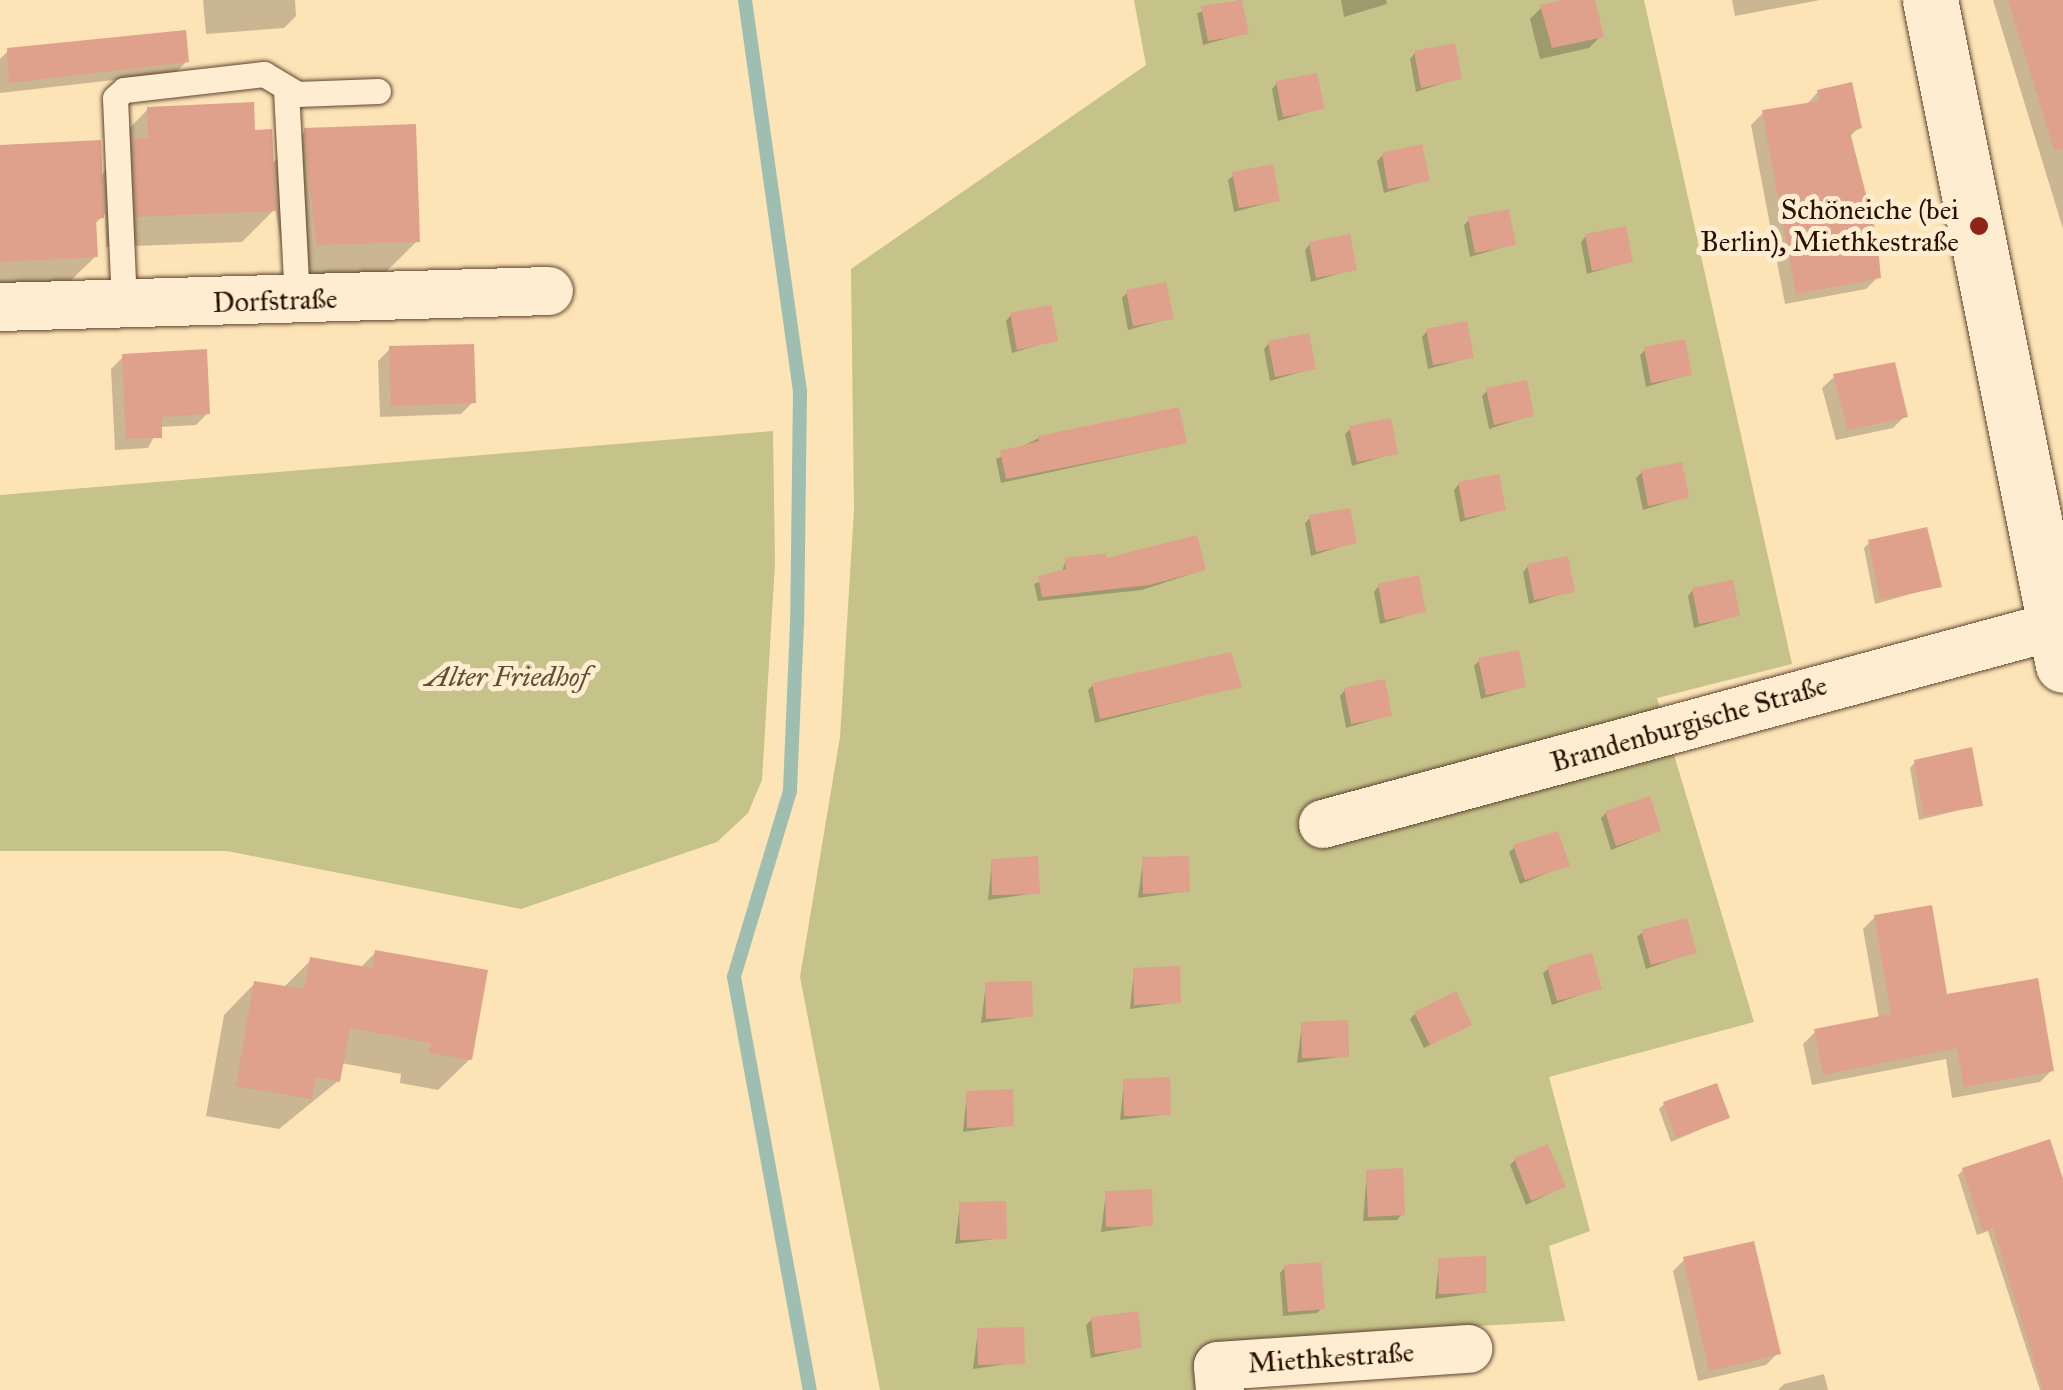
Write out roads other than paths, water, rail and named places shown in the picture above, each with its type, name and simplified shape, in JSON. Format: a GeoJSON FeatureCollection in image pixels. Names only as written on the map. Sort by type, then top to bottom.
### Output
{"type":"FeatureCollection","features":[{"type":"Feature","properties":{"kind":"street","name":"Brandenburgische Straße"},"geometry":{"type":"LineString","coordinates":[[1323,824],[2059,645],[1930,0]]}},
{"type":"Feature","properties":{"kind":"street","name":"Dorfstraße"},"geometry":{"type":"LineString","coordinates":[[0,307],[549,291]]}},
{"type":"Feature","properties":{"kind":"street","name":"Miethkestraße"},"geometry":{"type":"LineString","coordinates":[[1220,1390],[1218,1366],[1468,1348]]}},
{"type":"Feature","properties":{"kind":"lane"},"geometry":{"type":"LineString","coordinates":[[124,304],[114,98],[124,90],[264,74],[286,90],[378,91]]}},
{"type":"Feature","properties":{"kind":"lane"},"geometry":{"type":"LineString","coordinates":[[286,90],[297,300]]}},
{"type":"Feature","properties":{"kind":"waterway"},"geometry":{"type":"LineString","coordinates":[[745,0],[800,390],[790,791],[734,977],[810,1390]]}},
{"type":"Feature","properties":{"kind":"place","name":"Schöneiche (bei Berlin), Miethkestraße"},"geometry":{"type":"Point","coordinates":[1979,226]}},
{"type":"Feature","properties":{"kind":"park label","name":"Alter Friedhof"},"geometry":{"type":"Point","coordinates":[507,677]}}]}
